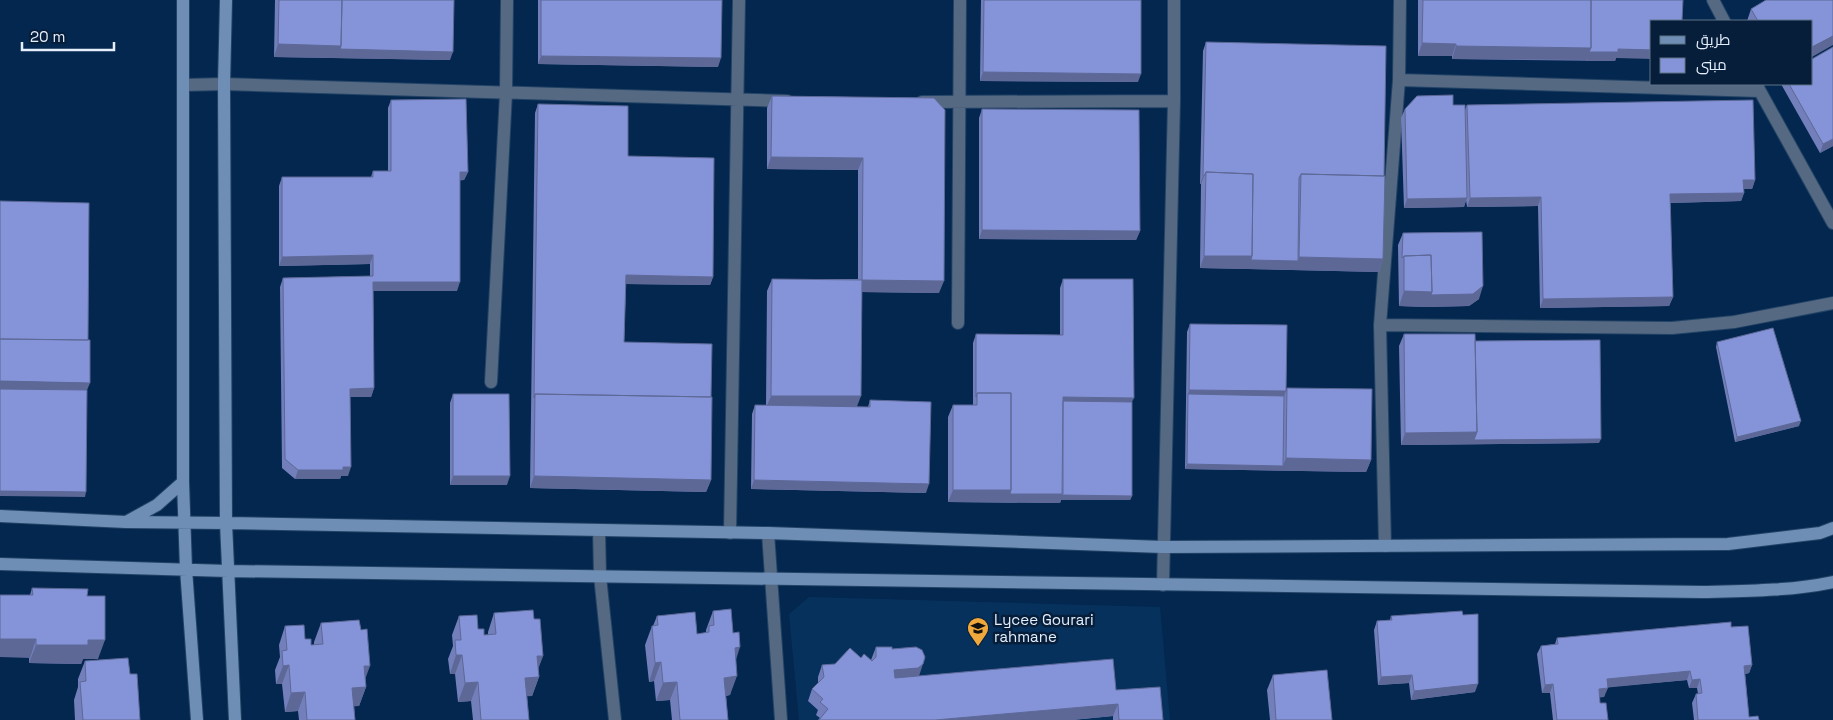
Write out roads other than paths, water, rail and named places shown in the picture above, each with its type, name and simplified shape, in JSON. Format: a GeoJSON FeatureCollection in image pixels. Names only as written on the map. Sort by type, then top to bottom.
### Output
{"type":"FeatureCollection","features":[{"type":"Feature","properties":{"kind":"main road"},"geometry":{"type":"LineString","coordinates":[[182,0],[183,482],[186,569],[197,720]]}},
{"type":"Feature","properties":{"kind":"main road"},"geometry":{"type":"LineString","coordinates":[[226,0],[224,84],[226,523],[235,720]]}},
{"type":"Feature","properties":{"kind":"main road"},"geometry":{"type":"LineString","coordinates":[[126,522],[157,505],[183,482]]}},
{"type":"Feature","properties":{"kind":"main road"},"geometry":{"type":"LineString","coordinates":[[0,516],[126,522],[730,533],[1163,546],[1728,544],[1820,533],[1833,528]]}},
{"type":"Feature","properties":{"kind":"main road"},"geometry":{"type":"LineString","coordinates":[[0,564],[228,570],[1702,592],[1764,590],[1833,582]]}},
{"type":"Feature","properties":{"kind":"street"},"geometry":{"type":"LineString","coordinates":[[491,382],[506,93],[507,0]]}},
{"type":"Feature","properties":{"kind":"street"},"geometry":{"type":"LineString","coordinates":[[730,533],[739,0]]}},
{"type":"Feature","properties":{"kind":"street"},"geometry":{"type":"LineString","coordinates":[[958,323],[960,0]]}},
{"type":"Feature","properties":{"kind":"street"},"geometry":{"type":"LineString","coordinates":[[1162,585],[1174,101],[1174,0]]}},
{"type":"Feature","properties":{"kind":"street"},"geometry":{"type":"LineString","coordinates":[[1385,546],[1380,325],[1399,80],[1400,0]]}},
{"type":"Feature","properties":{"kind":"street"},"geometry":{"type":"LineString","coordinates":[[1713,0],[1723,20]]}},
{"type":"Feature","properties":{"kind":"street"},"geometry":{"type":"LineString","coordinates":[[1399,80],[1650,85]]}},
{"type":"Feature","properties":{"kind":"street"},"geometry":{"type":"LineString","coordinates":[[183,85],[224,84],[796,101]]}},
{"type":"Feature","properties":{"kind":"street"},"geometry":{"type":"LineString","coordinates":[[1655,85],[1758,87],[1833,222]]}},
{"type":"Feature","properties":{"kind":"street"},"geometry":{"type":"LineString","coordinates":[[911,102],[1174,101]]}},
{"type":"Feature","properties":{"kind":"street"},"geometry":{"type":"LineString","coordinates":[[1380,325],[1672,328],[1734,322],[1833,303]]}},
{"type":"Feature","properties":{"kind":"street"},"geometry":{"type":"LineString","coordinates":[[599,530],[600,576],[615,720]]}},
{"type":"Feature","properties":{"kind":"street"},"geometry":{"type":"LineString","coordinates":[[768,534],[781,720]]}},
{"type":"Feature","properties":{"kind":"place","name":"Lycee Gourari rahmane"},"geometry":{"type":"Point","coordinates":[978,647]}}]}
